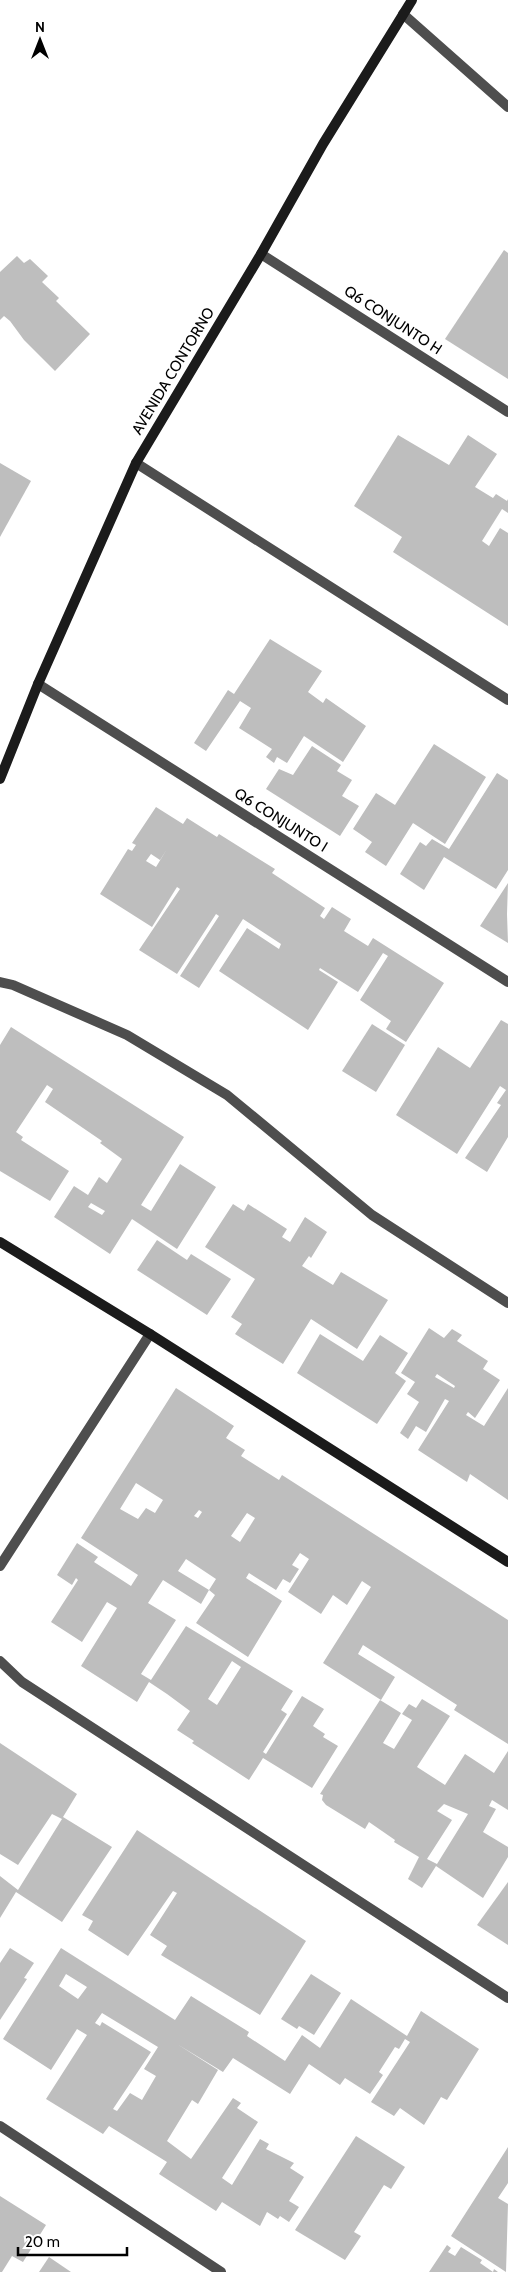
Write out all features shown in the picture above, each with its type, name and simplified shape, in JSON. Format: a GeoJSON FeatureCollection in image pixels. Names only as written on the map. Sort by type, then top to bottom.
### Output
{"type":"FeatureCollection","features":[{"type":"Feature","properties":{"kind":"street","name":"AVENIDA CONTORNO"},"geometry":{"type":"LineString","coordinates":[[0,779],[38,684],[136,463],[261,254],[323,144],[412,0]]}},
{"type":"Feature","properties":{"kind":"street"},"geometry":{"type":"LineString","coordinates":[[403,14],[508,107]]}},
{"type":"Feature","properties":{"kind":"street","name":"Q6 CONJUNTO H"},"geometry":{"type":"LineString","coordinates":[[261,254],[508,412]]}},
{"type":"Feature","properties":{"kind":"street"},"geometry":{"type":"LineString","coordinates":[[136,463],[508,700]]}},
{"type":"Feature","properties":{"kind":"street","name":"Q6 CONJUNTO I"},"geometry":{"type":"LineString","coordinates":[[38,684],[508,982]]}},
{"type":"Feature","properties":{"kind":"street"},"geometry":{"type":"LineString","coordinates":[[0,982],[13,985],[127,1035],[227,1095],[372,1215],[508,1303]]}},
{"type":"Feature","properties":{"kind":"street"},"geometry":{"type":"LineString","coordinates":[[0,1242],[150,1334],[508,1562]]}},
{"type":"Feature","properties":{"kind":"street"},"geometry":{"type":"LineString","coordinates":[[0,1566],[150,1334]]}},
{"type":"Feature","properties":{"kind":"street"},"geometry":{"type":"LineString","coordinates":[[0,1661],[22,1682],[508,1998]]}},
{"type":"Feature","properties":{"kind":"street"},"geometry":{"type":"LineString","coordinates":[[0,2126],[221,2272]]}},
{"type":"Feature","properties":{"kind":"building"},"geometry":{"type":"Polygon","coordinates":[[[504,250],[508,253],[508,379],[445,339],[504,250]]]}},
{"type":"Feature","properties":{"kind":"building"},"geometry":{"type":"Polygon","coordinates":[[[17,256],[24,263],[30,259],[48,276],[42,282],[59,298],[56,301],[90,334],[55,371],[24,340],[10,321],[4,316],[0,320],[0,272],[17,256]]]}},
{"type":"Feature","properties":{"kind":"building"},"geometry":{"type":"Polygon","coordinates":[[[398,435],[449,465],[468,435],[497,454],[475,487],[493,498],[496,494],[507,501],[508,499],[508,513],[502,509],[482,541],[489,546],[500,528],[508,533],[508,626],[393,552],[402,537],[354,506],[398,435]]]}},
{"type":"Feature","properties":{"kind":"building"},"geometry":{"type":"Polygon","coordinates":[[[0,463],[31,481],[0,537],[0,463]]]}},
{"type":"Feature","properties":{"kind":"building"},"geometry":{"type":"Polygon","coordinates":[[[270,639],[322,671],[308,692],[323,703],[326,698],[366,726],[343,762],[304,736],[287,763],[277,757],[274,763],[266,757],[272,749],[239,728],[251,708],[240,701],[206,751],[194,743],[228,690],[234,694],[270,639]]]}},
{"type":"Feature","properties":{"kind":"building"},"geometry":{"type":"Polygon","coordinates":[[[434,744],[486,777],[445,844],[413,823],[386,866],[365,852],[372,842],[353,829],[376,793],[395,805],[434,744]]]}},
{"type":"Feature","properties":{"kind":"building"},"geometry":{"type":"Polygon","coordinates":[[[312,746],[341,765],[337,771],[352,780],[342,796],[359,806],[340,836],[266,789],[279,769],[293,775],[312,746]]]}},
{"type":"Feature","properties":{"kind":"building"},"geometry":{"type":"Polygon","coordinates":[[[497,773],[508,780],[508,870],[496,889],[444,857],[424,890],[400,874],[420,842],[426,846],[432,839],[449,849],[497,773]]]}},
{"type":"Feature","properties":{"kind":"building"},"geometry":{"type":"Polygon","coordinates":[[[156,807],[183,824],[187,818],[217,837],[219,834],[275,869],[272,873],[325,908],[320,916],[324,919],[332,907],[351,919],[344,931],[368,946],[373,938],[444,983],[406,1042],[386,1029],[391,1021],[360,1000],[388,956],[383,953],[358,992],[320,968],[319,970],[338,982],[308,1030],[219,971],[247,928],[279,949],[281,944],[243,919],[199,988],[180,976],[219,916],[216,914],[177,974],[139,950],[180,889],[177,887],[152,927],[100,894],[128,849],[132,851],[136,845],[132,843],[156,807]],[[167,849],[160,860],[151,854],[146,861],[156,867],[167,849]]]}},
{"type":"Feature","properties":{"kind":"building"},"geometry":{"type":"Polygon","coordinates":[[[508,883],[507,914],[508,943],[480,926],[508,883]]]}},
{"type":"Feature","properties":{"kind":"building"},"geometry":{"type":"Polygon","coordinates":[[[501,1020],[508,1024],[508,1137],[487,1172],[465,1158],[501,1105],[497,1103],[506,1090],[500,1086],[457,1154],[396,1115],[438,1047],[470,1068],[501,1020]]]}},
{"type":"Feature","properties":{"kind":"building"},"geometry":{"type":"Polygon","coordinates":[[[372,1024],[405,1045],[376,1092],[342,1071],[372,1024]]]}},
{"type":"Feature","properties":{"kind":"building"},"geometry":{"type":"Polygon","coordinates":[[[11,1027],[184,1137],[141,1205],[151,1211],[180,1164],[216,1187],[177,1249],[132,1219],[110,1254],[54,1217],[74,1186],[88,1195],[99,1177],[107,1183],[122,1159],[100,1143],[102,1141],[45,1102],[53,1089],[47,1085],[16,1132],[23,1137],[21,1140],[69,1171],[50,1201],[0,1171],[0,1045],[11,1027]],[[91,1203],[88,1207],[102,1215],[105,1211],[91,1203]]]}},
{"type":"Feature","properties":{"kind":"building"},"geometry":{"type":"Polygon","coordinates":[[[233,1204],[244,1211],[248,1204],[287,1229],[282,1237],[290,1242],[305,1217],[327,1232],[311,1258],[309,1256],[302,1266],[333,1285],[341,1272],[388,1300],[357,1349],[311,1319],[283,1364],[235,1334],[242,1324],[231,1317],[255,1279],[205,1247],[233,1204]]]}},
{"type":"Feature","properties":{"kind":"building"},"geometry":{"type":"Polygon","coordinates":[[[157,1240],[187,1260],[191,1254],[231,1279],[207,1315],[137,1270],[157,1240]]]}},
{"type":"Feature","properties":{"kind":"building"},"geometry":{"type":"Polygon","coordinates":[[[429,1328],[444,1338],[452,1329],[462,1335],[457,1341],[488,1361],[483,1369],[500,1380],[475,1418],[468,1412],[466,1415],[484,1426],[508,1388],[508,1500],[470,1474],[467,1482],[418,1450],[449,1401],[445,1399],[426,1432],[416,1426],[408,1439],[400,1433],[419,1402],[407,1394],[415,1382],[401,1373],[429,1328]],[[437,1374],[435,1377],[454,1388],[455,1386],[437,1374]]]}},
{"type":"Feature","properties":{"kind":"building"},"geometry":{"type":"Polygon","coordinates":[[[320,1334],[363,1361],[380,1335],[408,1353],[395,1373],[406,1381],[377,1424],[297,1373],[320,1334]]]}},
{"type":"Feature","properties":{"kind":"building"},"geometry":{"type":"Polygon","coordinates":[[[176,1388],[234,1426],[226,1438],[245,1450],[241,1456],[279,1480],[282,1475],[508,1620],[508,1744],[454,1710],[457,1705],[363,1645],[358,1654],[395,1677],[381,1700],[323,1663],[371,1587],[362,1581],[347,1605],[333,1595],[321,1614],[288,1592],[309,1559],[300,1553],[292,1565],[299,1569],[290,1583],[283,1579],[276,1590],[249,1573],[246,1578],[282,1601],[248,1657],[196,1623],[215,1595],[209,1590],[201,1604],[163,1580],[148,1603],[176,1620],[141,1674],[151,1680],[186,1626],[293,1691],[281,1710],[287,1714],[263,1752],[266,1754],[302,1696],[324,1709],[313,1726],[325,1734],[323,1737],[338,1746],[312,1788],[263,1758],[249,1780],[192,1743],[194,1741],[177,1730],[190,1711],[167,1694],[149,1682],[137,1702],[81,1666],[117,1608],[107,1602],[82,1642],[51,1622],[78,1580],[76,1578],[72,1585],[57,1575],[77,1543],[98,1557],[94,1562],[131,1586],[138,1575],[81,1538],[176,1388]],[[136,1483],[120,1509],[138,1519],[146,1508],[155,1513],[163,1500],[136,1483]],[[199,1510],[194,1516],[198,1518],[202,1512],[199,1510]],[[247,1513],[231,1536],[240,1542],[255,1518],[247,1513]],[[186,1559],[178,1571],[209,1590],[216,1579],[186,1559]],[[232,1661],[208,1699],[217,1705],[241,1667],[232,1661]]]}},
{"type":"Feature","properties":{"kind":"building"},"geometry":{"type":"Polygon","coordinates":[[[422,1699],[450,1716],[417,1767],[445,1785],[465,1754],[494,1773],[508,1751],[508,1810],[492,1800],[489,1806],[496,1809],[483,1832],[508,1847],[508,1857],[483,1898],[436,1866],[422,1888],[408,1879],[419,1857],[394,1842],[395,1840],[369,1822],[365,1829],[326,1805],[322,1800],[323,1795],[320,1794],[380,1700],[401,1713],[383,1743],[394,1749],[412,1720],[402,1714],[409,1704],[416,1708],[422,1699]],[[444,1804],[437,1811],[452,1820],[427,1859],[437,1864],[468,1814],[444,1804]]]}},
{"type":"Feature","properties":{"kind":"building"},"geometry":{"type":"Polygon","coordinates":[[[0,1743],[77,1794],[63,1817],[112,1847],[62,1922],[16,1892],[0,1918],[0,1876],[18,1890],[62,1819],[52,1814],[18,1865],[0,1854],[0,1743]]]}},
{"type":"Feature","properties":{"kind":"building"},"geometry":{"type":"Polygon","coordinates":[[[137,1830],[306,1941],[260,2015],[161,1955],[167,1946],[150,1935],[177,1893],[173,1891],[128,1956],[88,1930],[93,1921],[82,1915],[137,1830]]]}},
{"type":"Feature","properties":{"kind":"building"},"geometry":{"type":"Polygon","coordinates":[[[508,1882],[508,1945],[477,1925],[508,1882]]]}},
{"type":"Feature","properties":{"kind":"building"},"geometry":{"type":"Polygon","coordinates":[[[10,1948],[34,1963],[24,1978],[27,1979],[0,2020],[0,1963],[10,1948]]]}},
{"type":"Feature","properties":{"kind":"building"},"geometry":{"type":"Polygon","coordinates":[[[61,1948],[175,2020],[191,1996],[249,2032],[247,2036],[285,2061],[302,2035],[320,2048],[351,1999],[407,2036],[421,2011],[479,2049],[447,2100],[441,2097],[424,2125],[400,2108],[394,2116],[371,2102],[410,2042],[405,2039],[399,2049],[395,2047],[379,2072],[383,2075],[370,2094],[345,2078],[340,2085],[309,2064],[290,2094],[233,2058],[223,2072],[177,2044],[218,2070],[198,2104],[192,2100],[167,2141],[191,2159],[233,2098],[241,2103],[237,2108],[258,2122],[222,2178],[232,2185],[260,2139],[269,2144],[266,2149],[294,2163],[290,2168],[304,2177],[289,2201],[299,2207],[289,2222],[280,2216],[278,2219],[267,2212],[260,2226],[222,2202],[216,2211],[159,2174],[167,2162],[109,2126],[103,2134],[46,2099],[87,2035],[77,2029],[51,2070],[3,2039],[61,1948]],[[66,1974],[59,1986],[78,1999],[87,1987],[66,1974]],[[102,2013],[95,2023],[100,2026],[102,2022],[151,2052],[113,2109],[117,2111],[130,2093],[142,2100],[156,2076],[144,2069],[158,2047],[102,2013]]]}},
{"type":"Feature","properties":{"kind":"building"},"geometry":{"type":"Polygon","coordinates":[[[311,1974],[341,1993],[314,2035],[299,2026],[297,2029],[281,2019],[311,1974]]]}},
{"type":"Feature","properties":{"kind":"building"},"geometry":{"type":"Polygon","coordinates":[[[356,2136],[405,2167],[391,2189],[384,2185],[354,2232],[361,2236],[345,2260],[295,2230],[356,2136]]]}},
{"type":"Feature","properties":{"kind":"building"},"geometry":{"type":"Polygon","coordinates":[[[508,2147],[508,2183],[498,2198],[508,2204],[506,2272],[451,2236],[508,2147]]]}},
{"type":"Feature","properties":{"kind":"building"},"geometry":{"type":"Polygon","coordinates":[[[0,2196],[46,2225],[23,2262],[12,2256],[2,2272],[0,2272],[0,2196]]]}},
{"type":"Feature","properties":{"kind":"building"},"geometry":{"type":"Polygon","coordinates":[[[447,2245],[451,2248],[448,2252],[455,2256],[461,2247],[482,2260],[480,2263],[493,2272],[429,2272],[447,2245]]]}},
{"type":"Feature","properties":{"kind":"building"},"geometry":{"type":"Polygon","coordinates":[[[49,2257],[71,2272],[39,2272],[49,2257]]]}}]}
